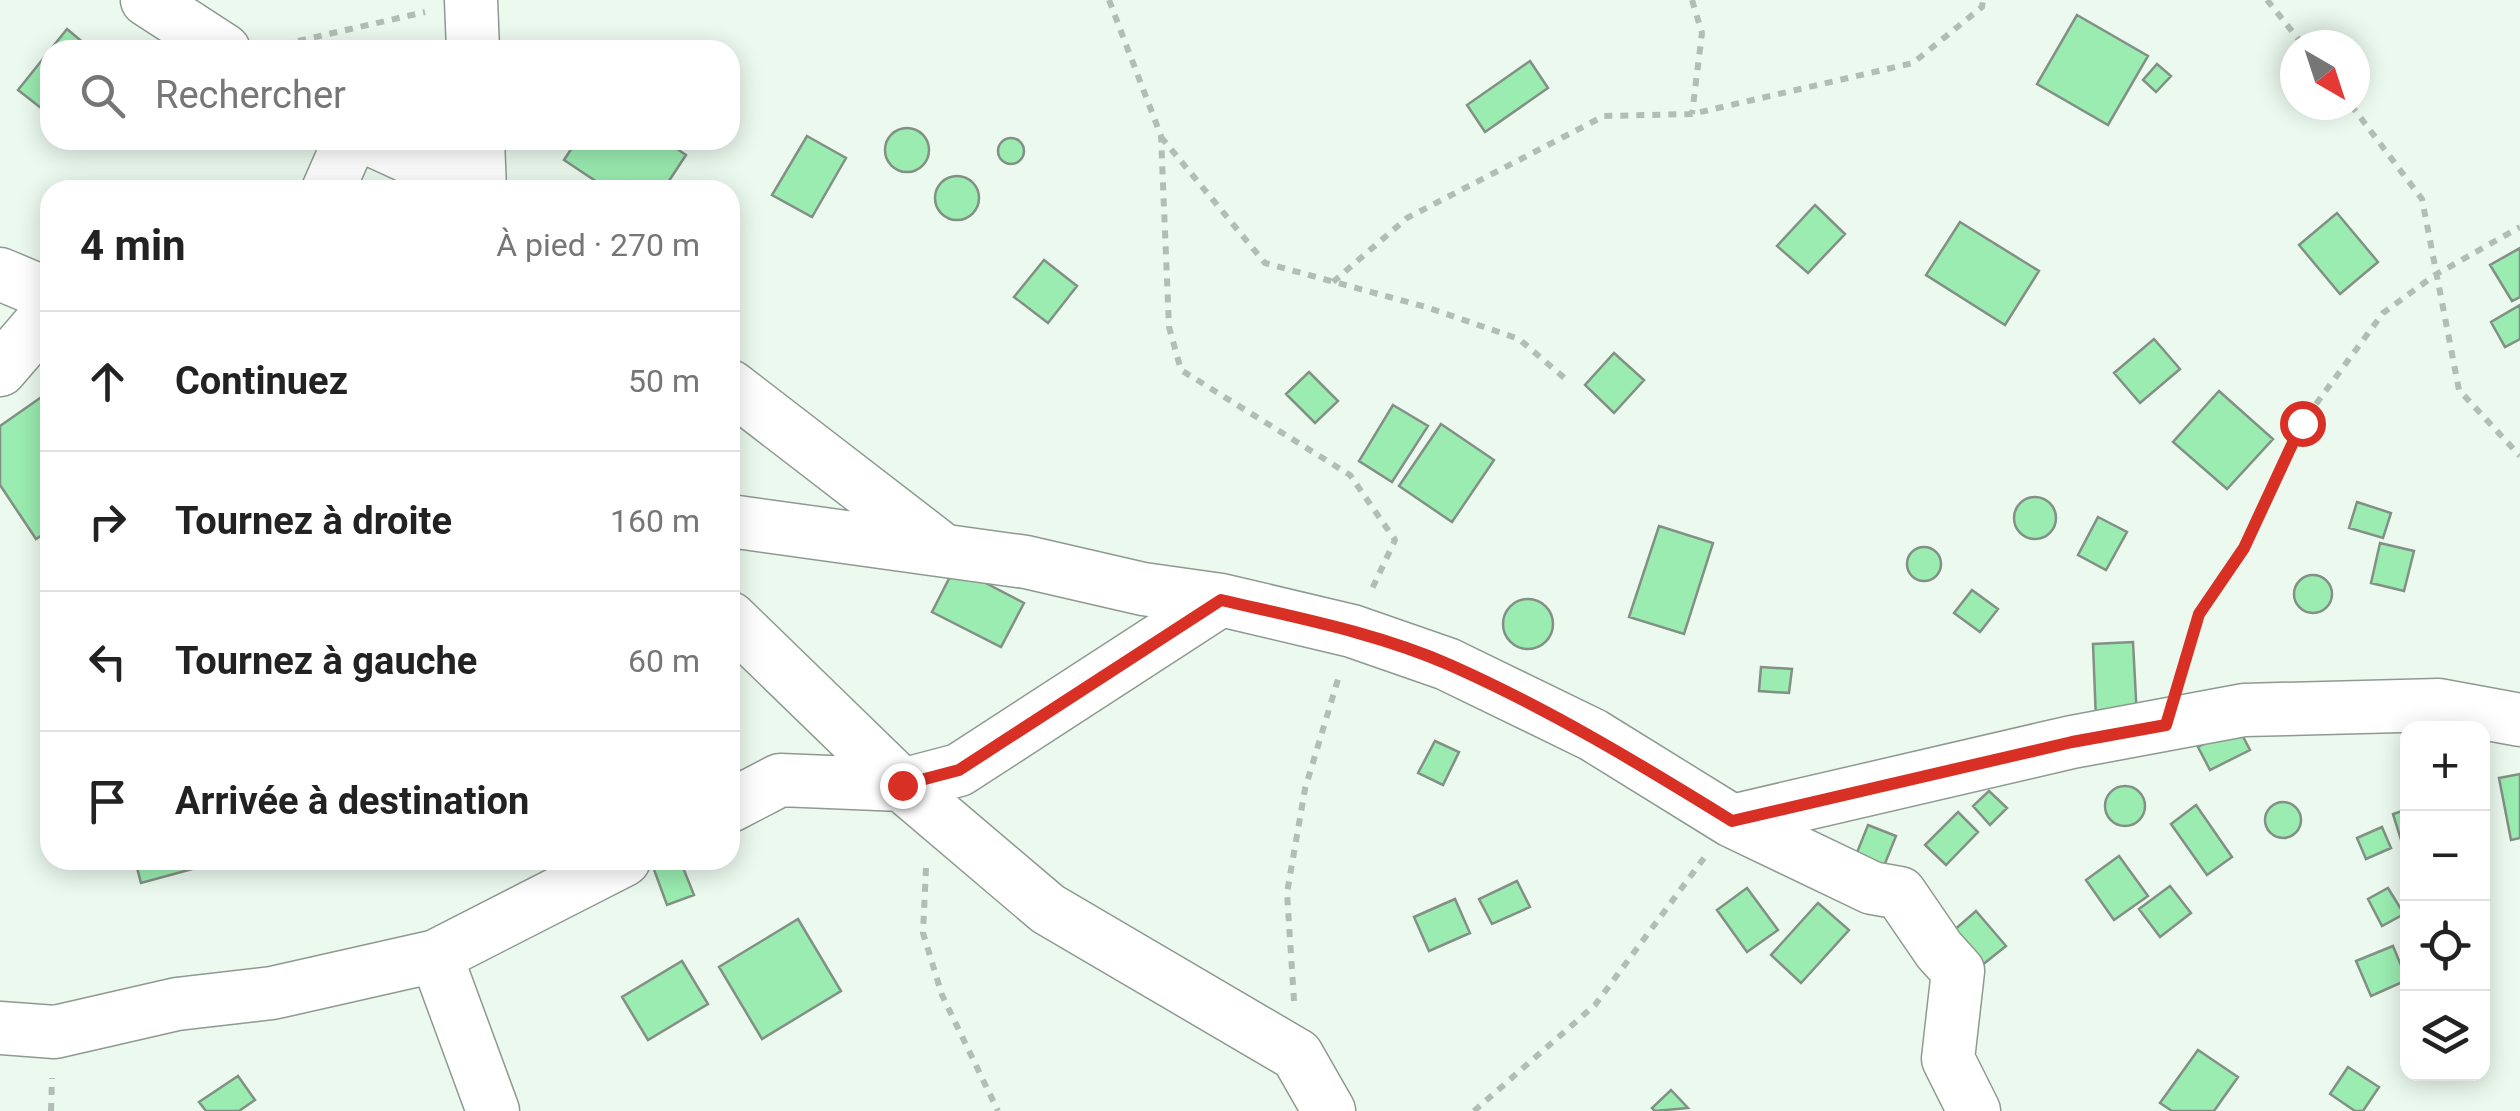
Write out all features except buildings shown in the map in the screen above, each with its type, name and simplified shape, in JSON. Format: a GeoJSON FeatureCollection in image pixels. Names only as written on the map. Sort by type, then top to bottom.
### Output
{"type":"FeatureCollection","features":[{"type":"Feature","properties":{"kind":"street"},"geometry":{"type":"LineString","coordinates":[[148,0],[209,40]]}},
{"type":"Feature","properties":{"kind":"street"},"geometry":{"type":"LineString","coordinates":[[471,1],[473,40]]}},
{"type":"Feature","properties":{"kind":"street"},"geometry":{"type":"LineString","coordinates":[[332,180],[346,150]]}},
{"type":"Feature","properties":{"kind":"street"},"geometry":{"type":"LineString","coordinates":[[394,150],[459,180]]}},
{"type":"Feature","properties":{"kind":"street"},"geometry":{"type":"LineString","coordinates":[[479,150],[480,180]]}},
{"type":"Feature","properties":{"kind":"street"},"geometry":{"type":"LineString","coordinates":[[0,274],[40,292]]}},
{"type":"Feature","properties":{"kind":"street"},"geometry":{"type":"LineString","coordinates":[[0,370],[40,324]]}},
{"type":"Feature","properties":{"kind":"street"},"geometry":{"type":"LineString","coordinates":[[740,394],[941,549]]}},
{"type":"Feature","properties":{"kind":"street"},"geometry":{"type":"LineString","coordinates":[[740,522],[1026,562],[1144,589],[1221,600],[1352,631],[1447,664],[1593,735],[1732,821],[1872,888],[1900,892],[1939,950],[1958,970],[1948,1060],[1974,1111]]}},
{"type":"Feature","properties":{"kind":"street"},"geometry":{"type":"LineString","coordinates":[[740,801],[780,780],[915,796],[1221,600]]}},
{"type":"Feature","properties":{"kind":"street"},"geometry":{"type":"LineString","coordinates":[[740,628],[915,796],[1048,908],[1297,1056],[1329,1111]]}},
{"type":"Feature","properties":{"kind":"street"},"geometry":{"type":"LineString","coordinates":[[1732,821],[2072,742],[2244,710],[2438,704],[2520,720]]}},
{"type":"Feature","properties":{"kind":"street"},"geometry":{"type":"LineString","coordinates":[[0,1028],[55,1032],[176,1004],[272,993],[436,956],[604,870]]}},
{"type":"Feature","properties":{"kind":"street"},"geometry":{"type":"LineString","coordinates":[[436,956],[493,1111]]}},
{"type":"Feature","properties":{"kind":"path"},"geometry":{"type":"LineString","coordinates":[[1109,0],[1160,136],[1169,327],[1181,370],[1350,475],[1395,540],[1352,631],[1305,789],[1287,893],[1297,1056]]}},
{"type":"Feature","properties":{"kind":"path"},"geometry":{"type":"LineString","coordinates":[[1692,0],[1702,33],[1692,114]]}},
{"type":"Feature","properties":{"kind":"path"},"geometry":{"type":"LineString","coordinates":[[1333,282],[1407,218],[1604,116],[1692,114],[1913,63],[1982,7],[1983,0]]}},
{"type":"Feature","properties":{"kind":"path"},"geometry":{"type":"LineString","coordinates":[[2267,0],[2291,30]]}},
{"type":"Feature","properties":{"kind":"path"},"geometry":{"type":"LineString","coordinates":[[300,40],[471,1]]}},
{"type":"Feature","properties":{"kind":"path"},"geometry":{"type":"LineString","coordinates":[[2362,120],[2422,199],[2459,390],[2520,456]]}},
{"type":"Feature","properties":{"kind":"path"},"geometry":{"type":"LineString","coordinates":[[1160,136],[1265,263],[1426,307],[1520,339],[1568,380]]}},
{"type":"Feature","properties":{"kind":"path"},"geometry":{"type":"LineString","coordinates":[[2166,725],[2199,614],[2244,548],[2302,423],[2382,313],[2435,275],[2520,227]]}},
{"type":"Feature","properties":{"kind":"path"},"geometry":{"type":"LineString","coordinates":[[915,796],[922,933],[942,995],[998,1111]]}},
{"type":"Feature","properties":{"kind":"path"},"geometry":{"type":"LineString","coordinates":[[1474,1111],[1595,1004],[1732,821]]}},
{"type":"Feature","properties":{"kind":"route"},"geometry":{"type":"LineString","coordinates":[[902,785],[959,770],[1221,600],[1352,631],[1447,664],[1593,735],[1732,821],[2072,742],[2166,725],[2199,614],[2244,548],[2302,423]]}}]}
